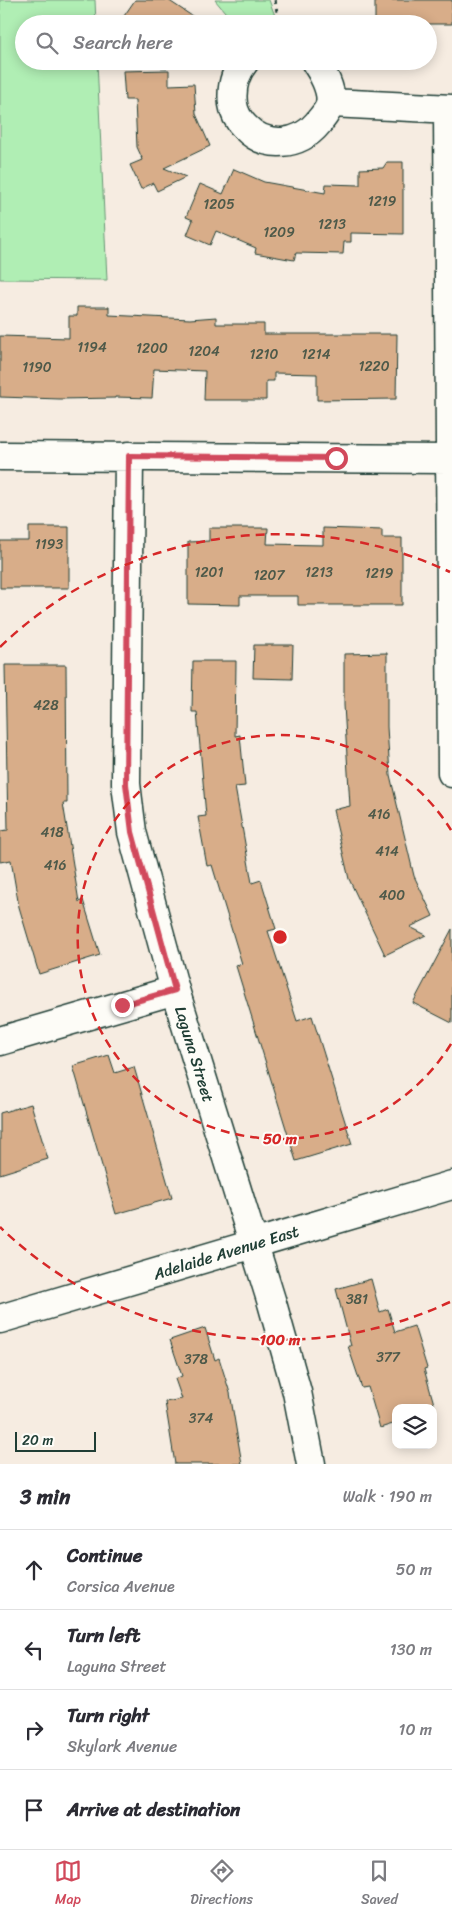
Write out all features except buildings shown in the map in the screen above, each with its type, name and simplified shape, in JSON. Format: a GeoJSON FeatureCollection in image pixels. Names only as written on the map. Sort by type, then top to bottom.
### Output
{"type":"FeatureCollection","features":[{"type":"Feature","properties":{"kind":"street"},"geometry":{"type":"LineString","coordinates":[[240,70],[232,91],[233,106],[240,121],[251,133],[265,141],[282,143],[298,139],[312,131],[322,118],[330,103],[328,87],[322,70]]}},
{"type":"Feature","properties":{"kind":"street"},"geometry":{"type":"LineString","coordinates":[[330,103],[450,109],[449,458],[452,772]]}},
{"type":"Feature","properties":{"kind":"street"},"geometry":{"type":"LineString","coordinates":[[0,456],[449,458]]}},
{"type":"Feature","properties":{"kind":"street","name":"Laguna Street"},"geometry":{"type":"LineString","coordinates":[[129,456],[126,784],[132,832],[175,990],[254,1244],[297,1392],[311,1464]]}},
{"type":"Feature","properties":{"kind":"street"},"geometry":{"type":"LineString","coordinates":[[0,1041],[175,990]]}},
{"type":"Feature","properties":{"kind":"street","name":"Adelaide Avenue East"},"geometry":{"type":"LineString","coordinates":[[0,1319],[452,1185]]}},
{"type":"Feature","properties":{"kind":"path"},"geometry":{"type":"LineString","coordinates":[[275,0],[278,15]]}},
{"type":"Feature","properties":{"kind":"green space"},"geometry":{"type":"Polygon","coordinates":[[[0,0],[95,0],[96,15],[15,15],[15,70],[97,70],[107,280],[0,279],[0,0]]]}},
{"type":"Feature","properties":{"kind":"green space"},"geometry":{"type":"Polygon","coordinates":[[[215,0],[269,0],[275,15],[228,15],[215,0]]]}},
{"type":"Feature","properties":{"kind":"route"},"geometry":{"type":"LineString","coordinates":[[122,1005],[175,990],[132,832],[126,784],[129,456],[336,458]]}}]}
